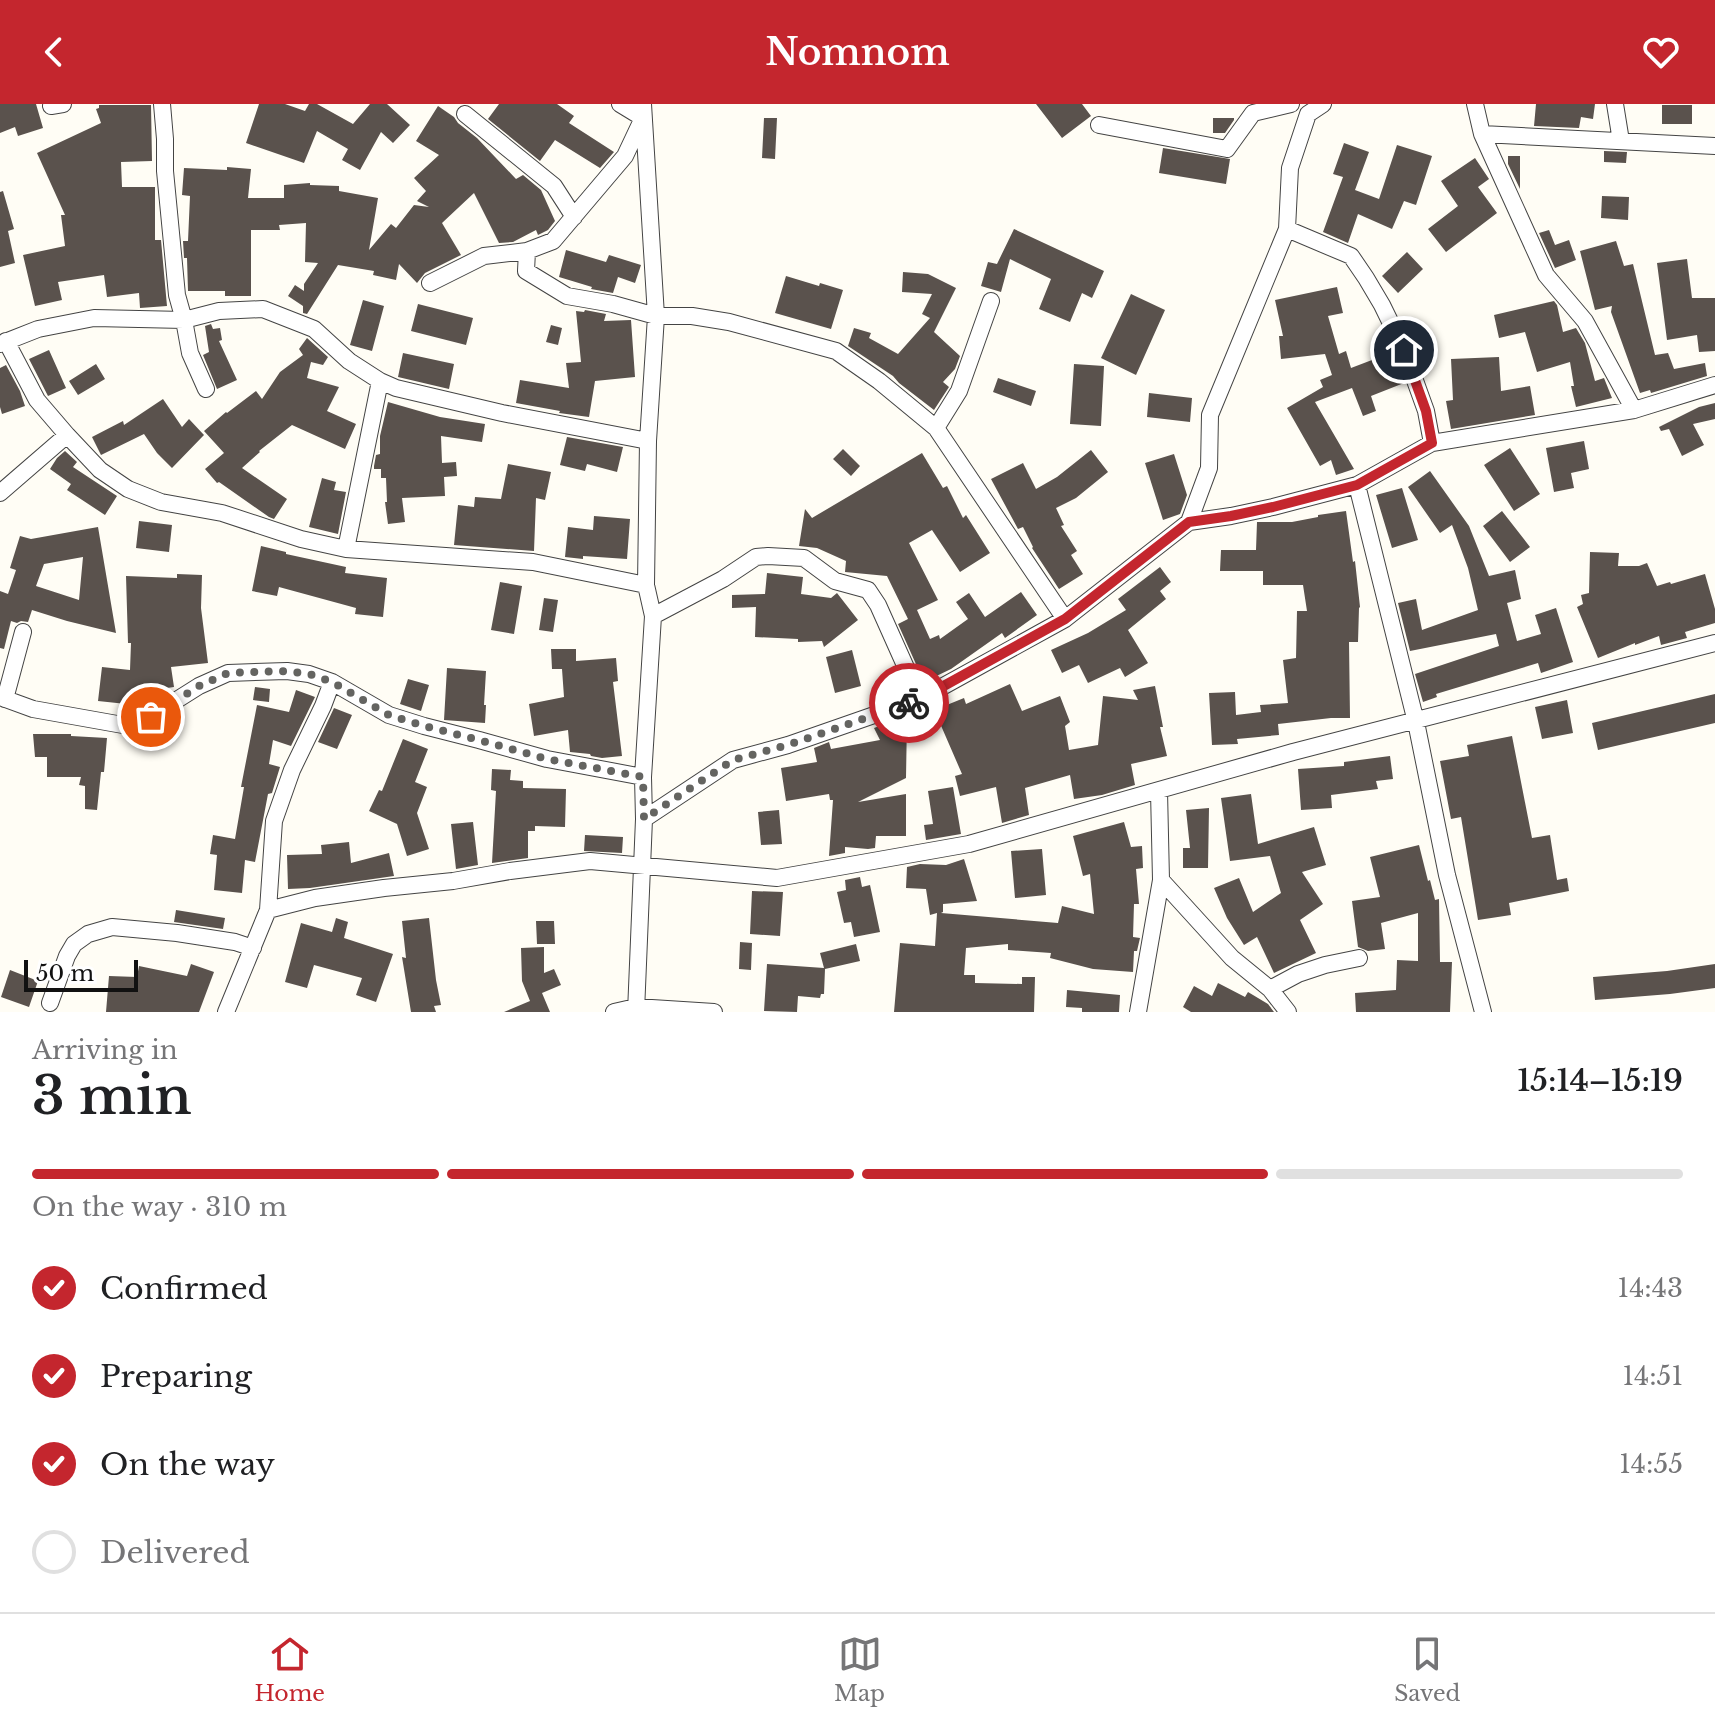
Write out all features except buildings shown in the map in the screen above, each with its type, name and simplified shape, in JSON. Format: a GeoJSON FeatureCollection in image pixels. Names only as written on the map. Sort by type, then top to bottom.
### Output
{"type":"FeatureCollection","features":[{"type":"Feature","properties":{"kind":"street"},"geometry":{"type":"LineString","coordinates":[[162,104],[177,295],[190,353],[206,389]]}},
{"type":"Feature","properties":{"kind":"street"},"geometry":{"type":"LineString","coordinates":[[620,104],[645,109]]}},
{"type":"Feature","properties":{"kind":"street"},"geometry":{"type":"LineString","coordinates":[[1099,125],[1227,149],[1253,113],[1291,104]]}},
{"type":"Feature","properties":{"kind":"street"},"geometry":{"type":"LineString","coordinates":[[1189,522],[1209,468],[1210,415],[1287,229],[1290,168],[1308,114],[1323,104]]}},
{"type":"Feature","properties":{"kind":"street"},"geometry":{"type":"LineString","coordinates":[[1475,104],[1482,134],[1546,275],[1585,321],[1634,410]]}},
{"type":"Feature","properties":{"kind":"street"},"geometry":{"type":"LineString","coordinates":[[1615,104],[1621,141]]}},
{"type":"Feature","properties":{"kind":"street"},"geometry":{"type":"LineString","coordinates":[[430,283],[484,256],[527,251],[553,241],[625,156],[645,109]]}},
{"type":"Feature","properties":{"kind":"street"},"geometry":{"type":"LineString","coordinates":[[636,1010],[643,866],[643,777],[653,616],[646,585],[648,441],[656,316],[645,109]]}},
{"type":"Feature","properties":{"kind":"street"},"geometry":{"type":"LineString","coordinates":[[465,114],[554,186],[574,217]]}},
{"type":"Feature","properties":{"kind":"street"},"geometry":{"type":"LineString","coordinates":[[1482,134],[1715,146]]}},
{"type":"Feature","properties":{"kind":"street"},"geometry":{"type":"LineString","coordinates":[[1287,229],[1351,256],[1366,278],[1404,350],[1426,411],[1432,443]]}},
{"type":"Feature","properties":{"kind":"street"},"geometry":{"type":"LineString","coordinates":[[527,251],[526,271],[567,296],[656,316],[692,316],[729,322],[836,351],[879,381],[936,428],[1065,619]]}},
{"type":"Feature","properties":{"kind":"street"},"geometry":{"type":"LineString","coordinates":[[936,428],[959,391],[991,301]]}},
{"type":"Feature","properties":{"kind":"street"},"geometry":{"type":"LineString","coordinates":[[646,585],[533,562],[346,549],[301,539],[222,513],[161,502],[128,489],[100,470],[37,400],[3,342],[38,329],[94,318],[184,320],[219,311],[263,309],[314,329],[349,361],[396,388],[502,413],[648,441]]}},
{"type":"Feature","properties":{"kind":"street"},"geometry":{"type":"LineString","coordinates":[[346,549],[380,381]]}},
{"type":"Feature","properties":{"kind":"street"},"geometry":{"type":"LineString","coordinates":[[644,819],[733,760],[788,745],[920,699],[1065,619],[1189,522],[1273,507],[1357,485],[1432,443],[1634,410],[1715,385]]}},
{"type":"Feature","properties":{"kind":"street"},"geometry":{"type":"LineString","coordinates":[[0,493],[67,435]]}},
{"type":"Feature","properties":{"kind":"street"},"geometry":{"type":"LineString","coordinates":[[1357,485],[1416,722],[1447,875],[1483,1012]]}},
{"type":"Feature","properties":{"kind":"street"},"geometry":{"type":"LineString","coordinates":[[653,616],[723,579],[756,557],[804,558],[835,581],[868,590],[878,605],[920,699]]}},
{"type":"Feature","properties":{"kind":"street"},"geometry":{"type":"LineString","coordinates":[[23,632],[2,698],[33,709],[134,727],[199,686],[228,673],[287,671],[332,682],[389,715],[424,726],[547,759],[643,777]]}},
{"type":"Feature","properties":{"kind":"street"},"geometry":{"type":"LineString","coordinates":[[268,910],[329,896],[590,861],[777,878],[969,844],[1293,752],[1715,643]]}},
{"type":"Feature","properties":{"kind":"street"},"geometry":{"type":"LineString","coordinates":[[226,1012],[268,910],[274,821],[288,781],[332,682]]}},
{"type":"Feature","properties":{"kind":"street"},"geometry":{"type":"LineString","coordinates":[[1138,1012],[1161,880],[1159,791]]}},
{"type":"Feature","properties":{"kind":"street"},"geometry":{"type":"LineString","coordinates":[[1161,880],[1232,958],[1270,989],[1288,1012]]}},
{"type":"Feature","properties":{"kind":"street"},"geometry":{"type":"LineString","coordinates":[[50,1003],[74,944],[88,934],[112,927],[177,933],[235,942],[253,948]]}},
{"type":"Feature","properties":{"kind":"street"},"geometry":{"type":"LineString","coordinates":[[1270,989],[1298,974],[1359,958]]}},
{"type":"Feature","properties":{"kind":"street"},"geometry":{"type":"LineString","coordinates":[[614,1012],[714,1012]]}},
{"type":"Feature","properties":{"kind":"way so far"},"geometry":{"type":"LineString","coordinates":[[151,717],[199,686],[228,673],[287,671],[309,674],[332,682],[389,715],[424,726],[547,759],[643,777],[644,819],[733,760],[788,745],[909,703]]}},
{"type":"Feature","properties":{"kind":"route"},"geometry":{"type":"LineString","coordinates":[[909,703],[1065,619],[1189,522],[1273,507],[1357,485],[1432,443],[1426,411],[1404,350]]}}]}
